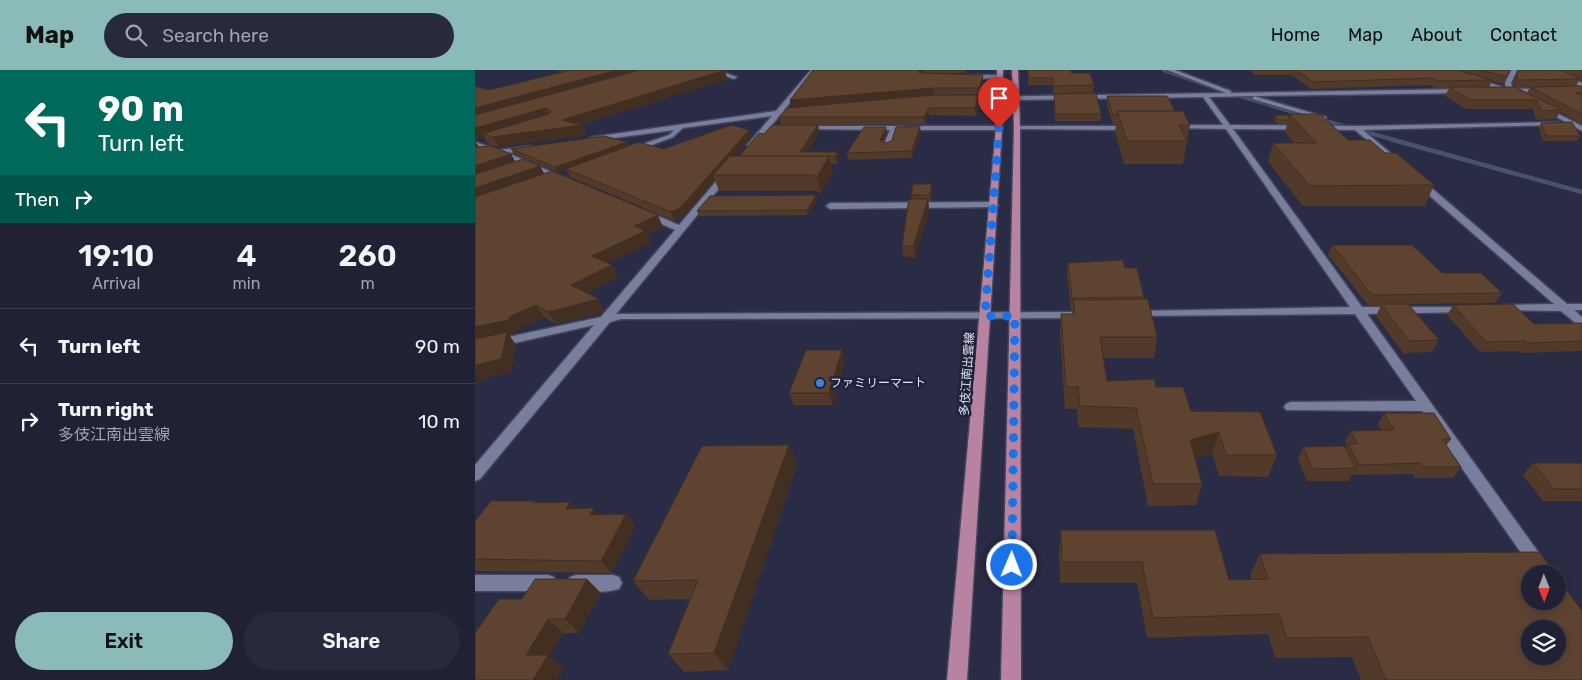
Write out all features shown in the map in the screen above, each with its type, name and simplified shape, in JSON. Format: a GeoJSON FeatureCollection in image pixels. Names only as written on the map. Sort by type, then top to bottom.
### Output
{"type":"FeatureCollection","features":[{"type":"Feature","properties":{"kind":"main road"},"geometry":{"type":"LineString","coordinates":[[1011,680],[1017,128],[1015,70]]}},
{"type":"Feature","properties":{"kind":"main road","name":"多伎江南出雲線"},"geometry":{"type":"LineString","coordinates":[[957,680],[994,205],[1000,73]]}},
{"type":"Feature","properties":{"kind":"street"},"geometry":{"type":"LineString","coordinates":[[711,70],[733,77]]}},
{"type":"Feature","properties":{"kind":"street"},"geometry":{"type":"LineString","coordinates":[[743,155],[814,70]]}},
{"type":"Feature","properties":{"kind":"street"},"geometry":{"type":"LineString","coordinates":[[1170,70],[1233,95]]}},
{"type":"Feature","properties":{"kind":"street"},"geometry":{"type":"LineString","coordinates":[[1510,90],[1508,83],[1514,70]]}},
{"type":"Feature","properties":{"kind":"street"},"geometry":{"type":"LineString","coordinates":[[1548,70],[1582,85]]}},
{"type":"Feature","properties":{"kind":"street"},"geometry":{"type":"LineString","coordinates":[[961,77],[1000,73]]}},
{"type":"Feature","properties":{"kind":"street"},"geometry":{"type":"LineString","coordinates":[[1463,77],[1510,90],[1527,99]]}},
{"type":"Feature","properties":{"kind":"street"},"geometry":{"type":"LineString","coordinates":[[1481,91],[1555,90]]}},
{"type":"Feature","properties":{"kind":"street"},"geometry":{"type":"LineString","coordinates":[[1573,90],[1582,90]]}},
{"type":"Feature","properties":{"kind":"street"},"geometry":{"type":"LineString","coordinates":[[954,99],[1471,91]]}},
{"type":"Feature","properties":{"kind":"street"},"geometry":{"type":"LineString","coordinates":[[1246,94],[1357,128],[1582,324]]}},
{"type":"Feature","properties":{"kind":"street"},"geometry":{"type":"LineString","coordinates":[[1205,95],[1230,127],[1540,565]]}},
{"type":"Feature","properties":{"kind":"street"},"geometry":{"type":"LineString","coordinates":[[1545,108],[1581,128]]}},
{"type":"Feature","properties":{"kind":"street"},"geometry":{"type":"LineString","coordinates":[[586,140],[805,109]]}},
{"type":"Feature","properties":{"kind":"street"},"geometry":{"type":"LineString","coordinates":[[1162,128],[1357,128],[1571,123]]}},
{"type":"Feature","properties":{"kind":"street"},"geometry":{"type":"LineString","coordinates":[[625,153],[671,136],[682,126]]}},
{"type":"Feature","properties":{"kind":"street"},"geometry":{"type":"LineString","coordinates":[[765,128],[775,128]]}},
{"type":"Feature","properties":{"kind":"street"},"geometry":{"type":"LineString","coordinates":[[795,128],[999,128]]}},
{"type":"Feature","properties":{"kind":"street"},"geometry":{"type":"LineString","coordinates":[[887,146],[894,128]]}},
{"type":"Feature","properties":{"kind":"street"},"geometry":{"type":"LineString","coordinates":[[1017,128],[1143,128]]}},
{"type":"Feature","properties":{"kind":"street"},"geometry":{"type":"LineString","coordinates":[[475,144],[485,140]]}},
{"type":"Feature","properties":{"kind":"street"},"geometry":{"type":"LineString","coordinates":[[475,144],[499,152],[556,179],[577,185]]}},
{"type":"Feature","properties":{"kind":"street"},"geometry":{"type":"LineString","coordinates":[[475,155],[538,146]]}},
{"type":"Feature","properties":{"kind":"street"},"geometry":{"type":"LineString","coordinates":[[520,168],[529,165]]}},
{"type":"Feature","properties":{"kind":"street"},"geometry":{"type":"LineString","coordinates":[[475,475],[732,168]]}},
{"type":"Feature","properties":{"kind":"street"},"geometry":{"type":"LineString","coordinates":[[556,179],[569,174]]}},
{"type":"Feature","properties":{"kind":"street"},"geometry":{"type":"LineString","coordinates":[[709,196],[718,196]]}},
{"type":"Feature","properties":{"kind":"street"},"geometry":{"type":"LineString","coordinates":[[830,206],[994,205]]}},
{"type":"Feature","properties":{"kind":"street"},"geometry":{"type":"LineString","coordinates":[[635,209],[681,229]]}},
{"type":"Feature","properties":{"kind":"street"},"geometry":{"type":"LineString","coordinates":[[1123,314],[1582,307]]}},
{"type":"Feature","properties":{"kind":"street"},"geometry":{"type":"LineString","coordinates":[[475,348],[621,316],[1015,316],[1084,314]]}},
{"type":"Feature","properties":{"kind":"street"},"geometry":{"type":"LineString","coordinates":[[1291,407],[1428,406]]}},
{"type":"Feature","properties":{"kind":"street"},"geometry":{"type":"LineString","coordinates":[[475,582],[613,583]]}},
{"type":"Feature","properties":{"kind":"building"},"geometry":{"type":"Polygon","coordinates":[[[571,70],[617,70],[475,108],[475,86],[489,90],[571,70]]]}},
{"type":"Feature","properties":{"kind":"building"},"geometry":{"type":"Polygon","coordinates":[[[640,70],[725,70],[562,120],[583,125],[493,137],[482,134],[549,114],[551,111],[546,108],[475,128],[475,115],[640,70]]]}},
{"type":"Feature","properties":{"kind":"building"},"geometry":{"type":"Polygon","coordinates":[[[813,70],[920,70],[918,72],[920,73],[983,75],[980,88],[934,88],[790,100],[813,70]]]}},
{"type":"Feature","properties":{"kind":"building"},"geometry":{"type":"Polygon","coordinates":[[[1028,70],[1071,70],[1071,73],[1090,73],[1094,85],[1053,86],[1053,78],[1028,78],[1028,70]]]}},
{"type":"Feature","properties":{"kind":"building"},"geometry":{"type":"Polygon","coordinates":[[[1297,70],[1457,70],[1492,80],[1437,81],[1433,78],[1313,82],[1297,70]]]}},
{"type":"Feature","properties":{"kind":"building"},"geometry":{"type":"Polygon","coordinates":[[[1481,70],[1510,70],[1507,77],[1481,70]]]}},
{"type":"Feature","properties":{"kind":"building"},"geometry":{"type":"Polygon","coordinates":[[[1519,70],[1561,70],[1580,79],[1518,80],[1519,70]]]}},
{"type":"Feature","properties":{"kind":"building"},"geometry":{"type":"Polygon","coordinates":[[[1582,86],[1582,93],[1575,93],[1582,95],[1582,114],[1530,87],[1582,86]]]}},
{"type":"Feature","properties":{"kind":"building"},"geometry":{"type":"Polygon","coordinates":[[[1449,87],[1515,87],[1561,110],[1541,111],[1537,100],[1470,100],[1449,87]]]}},
{"type":"Feature","properties":{"kind":"building"},"geometry":{"type":"Polygon","coordinates":[[[1096,93],[1101,114],[1055,114],[1054,94],[1096,93]]]}},
{"type":"Feature","properties":{"kind":"building"},"geometry":{"type":"Polygon","coordinates":[[[934,95],[978,95],[975,108],[929,108],[924,117],[779,117],[787,108],[934,95]]]}},
{"type":"Feature","properties":{"kind":"building"},"geometry":{"type":"Polygon","coordinates":[[[1107,96],[1167,96],[1175,111],[1117,111],[1117,115],[1113,115],[1107,96]]]}},
{"type":"Feature","properties":{"kind":"building"},"geometry":{"type":"Polygon","coordinates":[[[1117,111],[1183,111],[1190,125],[1179,125],[1187,141],[1127,141],[1117,111]]]}},
{"type":"Feature","properties":{"kind":"building"},"geometry":{"type":"Polygon","coordinates":[[[1290,114],[1320,114],[1348,140],[1370,140],[1385,153],[1396,153],[1434,185],[1310,186],[1273,143],[1316,143],[1290,114]]]}},
{"type":"Feature","properties":{"kind":"building"},"geometry":{"type":"Polygon","coordinates":[[[1275,115],[1289,115],[1288,120],[1279,120],[1275,115]]]}},
{"type":"Feature","properties":{"kind":"building"},"geometry":{"type":"Polygon","coordinates":[[[1572,122],[1580,136],[1546,136],[1541,123],[1572,122]]]}},
{"type":"Feature","properties":{"kind":"building"},"geometry":{"type":"Polygon","coordinates":[[[732,125],[749,130],[680,208],[671,212],[566,169],[639,142],[663,149],[732,125]]]}},
{"type":"Feature","properties":{"kind":"building"},"geometry":{"type":"Polygon","coordinates":[[[772,125],[818,125],[800,152],[838,152],[835,156],[739,156],[759,133],[764,134],[772,125]]]}},
{"type":"Feature","properties":{"kind":"building"},"geometry":{"type":"Polygon","coordinates":[[[920,126],[912,151],[847,153],[864,127],[886,127],[880,140],[887,143],[892,140],[896,127],[920,126]]]}},
{"type":"Feature","properties":{"kind":"building"},"geometry":{"type":"Polygon","coordinates":[[[604,136],[627,142],[555,167],[511,149],[604,136]]]}},
{"type":"Feature","properties":{"kind":"building"},"geometry":{"type":"Polygon","coordinates":[[[491,146],[511,154],[475,166],[475,147],[491,146]]]}},
{"type":"Feature","properties":{"kind":"building"},"geometry":{"type":"Polygon","coordinates":[[[730,156],[829,156],[817,177],[813,175],[713,175],[730,156]]]}},
{"type":"Feature","properties":{"kind":"building"},"geometry":{"type":"Polygon","coordinates":[[[523,159],[540,166],[475,188],[475,174],[523,159]]]}},
{"type":"Feature","properties":{"kind":"building"},"geometry":{"type":"Polygon","coordinates":[[[552,171],[658,215],[634,226],[645,231],[592,256],[612,265],[571,285],[597,298],[595,300],[548,312],[536,305],[509,317],[509,320],[475,327],[475,197],[552,171]]]}},
{"type":"Feature","properties":{"kind":"building"},"geometry":{"type":"Polygon","coordinates":[[[913,184],[932,184],[930,195],[911,195],[913,184]]]}},
{"type":"Feature","properties":{"kind":"building"},"geometry":{"type":"Polygon","coordinates":[[[816,195],[807,210],[697,211],[710,196],[816,195]]]}},
{"type":"Feature","properties":{"kind":"building"},"geometry":{"type":"Polygon","coordinates":[[[909,199],[928,199],[913,247],[902,245],[909,199]]]}},
{"type":"Feature","properties":{"kind":"building"},"geometry":{"type":"Polygon","coordinates":[[[1332,245],[1412,245],[1442,273],[1481,273],[1502,293],[1372,295],[1332,245]]]}},
{"type":"Feature","properties":{"kind":"building"},"geometry":{"type":"Polygon","coordinates":[[[1123,260],[1125,268],[1137,268],[1144,297],[1072,298],[1068,263],[1123,260]]]}},
{"type":"Feature","properties":{"kind":"building"},"geometry":{"type":"Polygon","coordinates":[[[1148,299],[1157,337],[1100,337],[1107,381],[1154,379],[1156,387],[1183,387],[1191,411],[1260,412],[1277,455],[1226,455],[1219,432],[1190,440],[1202,484],[1153,484],[1136,408],[1080,406],[1078,387],[1066,387],[1061,314],[1075,314],[1073,300],[1148,299]]]}},
{"type":"Feature","properties":{"kind":"building"},"geometry":{"type":"Polygon","coordinates":[[[1381,304],[1408,304],[1439,340],[1409,341],[1381,304]]]}},
{"type":"Feature","properties":{"kind":"building"},"geometry":{"type":"Polygon","coordinates":[[[1513,304],[1534,324],[1582,323],[1582,341],[1486,342],[1453,305],[1513,304]]]}},
{"type":"Feature","properties":{"kind":"building"},"geometry":{"type":"Polygon","coordinates":[[[507,332],[501,359],[475,365],[475,339],[507,332]]]}},
{"type":"Feature","properties":{"kind":"building"},"geometry":{"type":"Polygon","coordinates":[[[806,350],[842,350],[829,393],[789,393],[806,350]]]}},
{"type":"Feature","properties":{"kind":"building"},"geometry":{"type":"Polygon","coordinates":[[[1384,413],[1434,413],[1451,439],[1442,439],[1461,467],[1422,467],[1420,463],[1359,465],[1348,444],[1358,444],[1350,431],[1394,430],[1384,413]]]}},
{"type":"Feature","properties":{"kind":"building"},"geometry":{"type":"Polygon","coordinates":[[[789,445],[714,653],[668,654],[698,580],[633,581],[702,446],[789,445]]]}},
{"type":"Feature","properties":{"kind":"building"},"geometry":{"type":"Polygon","coordinates":[[[1344,446],[1356,468],[1313,469],[1303,447],[1344,446]]]}},
{"type":"Feature","properties":{"kind":"building"},"geometry":{"type":"Polygon","coordinates":[[[1533,463],[1582,463],[1582,489],[1554,489],[1533,463]]]}},
{"type":"Feature","properties":{"kind":"building"},"geometry":{"type":"Polygon","coordinates":[[[491,501],[570,502],[566,509],[593,508],[590,515],[626,514],[601,561],[475,559],[475,521],[491,501]]]}},
{"type":"Feature","properties":{"kind":"building"},"geometry":{"type":"Polygon","coordinates":[[[1061,530],[1215,530],[1229,580],[1268,579],[1260,554],[1539,552],[1548,565],[1521,565],[1521,610],[1566,610],[1566,589],[1582,611],[1582,680],[1386,680],[1368,637],[1287,638],[1279,614],[1153,618],[1142,562],[1062,562],[1061,530]]]}},
{"type":"Feature","properties":{"kind":"building"},"geometry":{"type":"Polygon","coordinates":[[[535,579],[587,579],[565,619],[548,619],[526,655],[548,655],[533,680],[475,680],[475,633],[499,599],[522,599],[535,579]]]}},
{"type":"Feature","properties":{"kind":"waterway"},"geometry":{"type":"LineString","coordinates":[[1164,70],[1218,89]]}},
{"type":"Feature","properties":{"kind":"waterway"},"geometry":{"type":"LineString","coordinates":[[1230,93],[1306,116]]}},
{"type":"Feature","properties":{"kind":"waterway"},"geometry":{"type":"LineString","coordinates":[[1322,120],[1395,140]]}},
{"type":"Feature","properties":{"kind":"waterway"},"geometry":{"type":"LineString","coordinates":[[1390,139],[1582,192]]}},
{"type":"Feature","properties":{"kind":"place","name":"ファミリーマート"},"geometry":{"type":"Point","coordinates":[820,383]}},
{"type":"Feature","properties":{"kind":"route"},"geometry":{"type":"LineString","coordinates":[[999,128],[985,316],[1015,316],[1012,565]]}}]}
